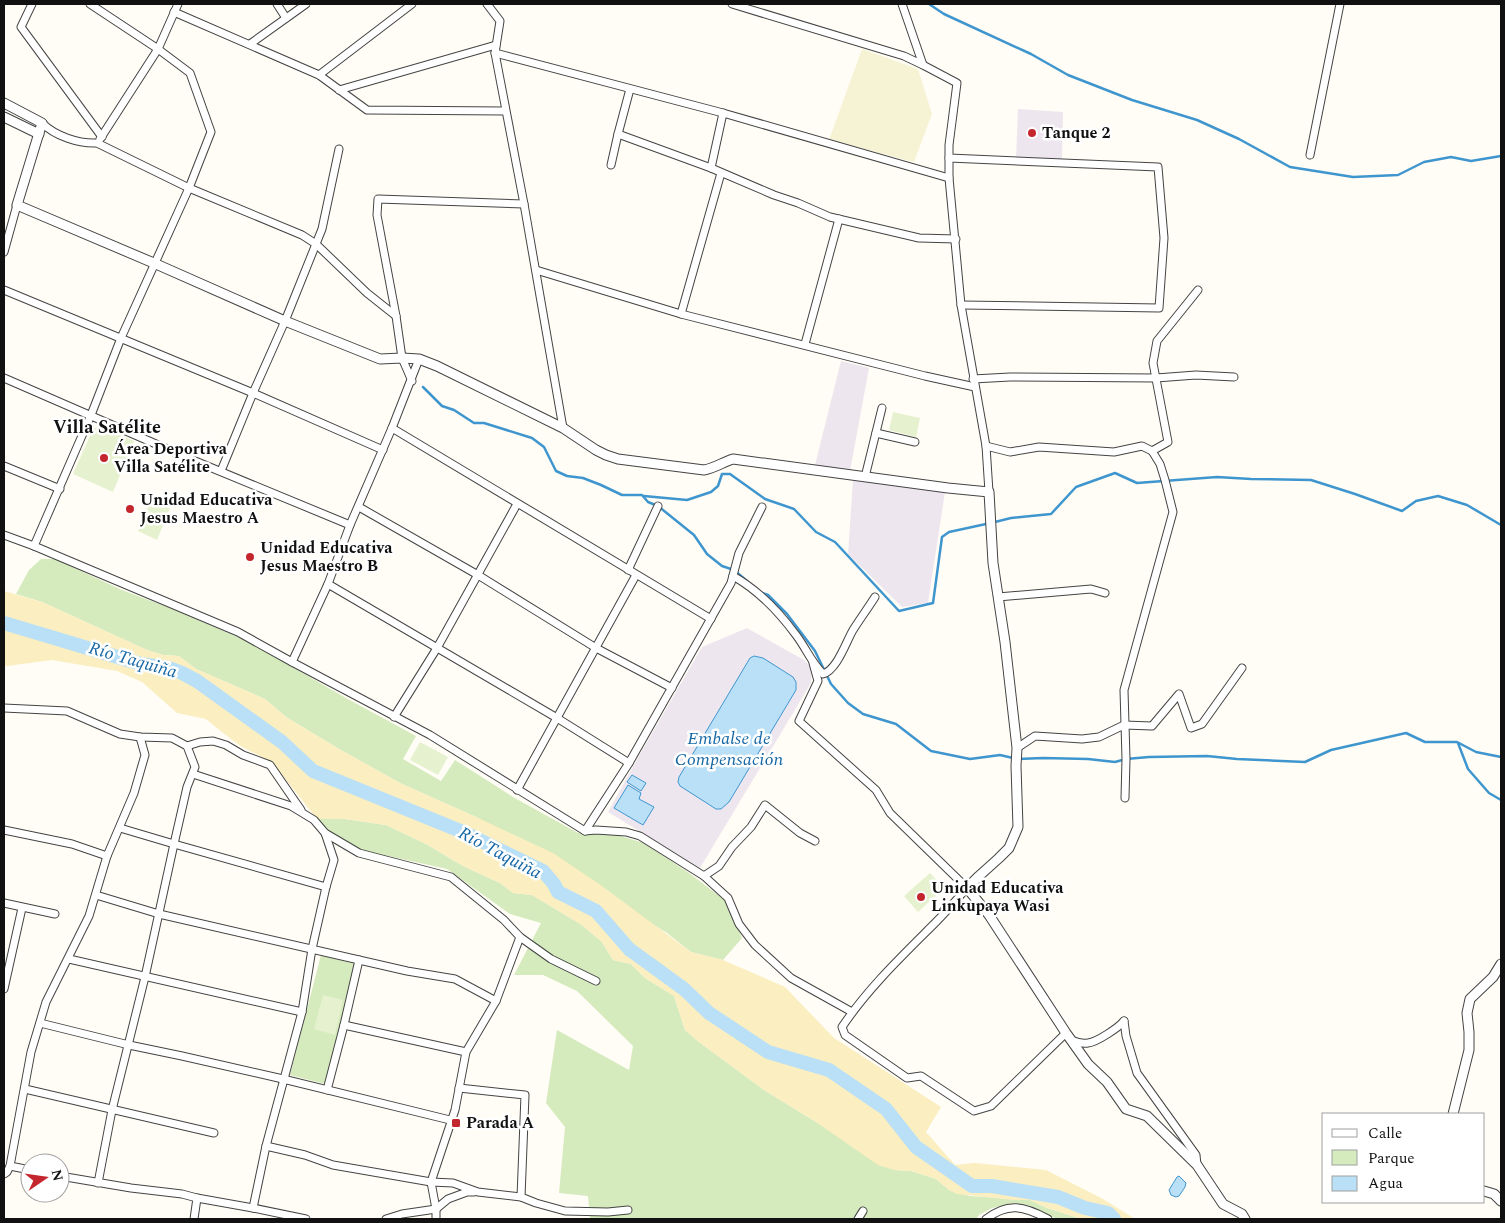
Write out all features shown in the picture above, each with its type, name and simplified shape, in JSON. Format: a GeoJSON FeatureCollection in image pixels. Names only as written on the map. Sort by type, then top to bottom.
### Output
{"type":"FeatureCollection","features":[{"type":"Feature","properties":{"kind":"street"},"geometry":{"type":"LineString","coordinates":[[32,4],[21,27],[99,140],[189,188],[302,235],[316,244],[367,293],[396,316]]}},
{"type":"Feature","properties":{"kind":"street"},"geometry":{"type":"LineString","coordinates":[[34,546],[60,490],[121,338],[156,264],[211,132],[190,73],[158,49],[90,4]]}},
{"type":"Feature","properties":{"kind":"street"},"geometry":{"type":"LineString","coordinates":[[4,103],[60,134],[87,144],[99,140],[158,49],[178,4]]}},
{"type":"Feature","properties":{"kind":"street"},"geometry":{"type":"LineString","coordinates":[[277,4],[286,18]]}},
{"type":"Feature","properties":{"kind":"street"},"geometry":{"type":"LineString","coordinates":[[250,44],[306,4]]}},
{"type":"Feature","properties":{"kind":"street"},"geometry":{"type":"LineString","coordinates":[[319,75],[412,4]]}},
{"type":"Feature","properties":{"kind":"street"},"geometry":{"type":"LineString","coordinates":[[487,4],[500,22],[495,53],[564,428]]}},
{"type":"Feature","properties":{"kind":"street"},"geometry":{"type":"LineString","coordinates":[[732,4],[904,56],[957,83],[949,145],[949,178],[962,305],[986,446],[993,564],[1017,748],[1018,827],[1009,848],[979,876],[866,994],[842,1027],[845,1035],[907,1078],[921,1076],[974,1111],[991,1106],[1068,1037]]}},
{"type":"Feature","properties":{"kind":"street"},"geometry":{"type":"LineString","coordinates":[[902,4],[923,65]]}},
{"type":"Feature","properties":{"kind":"street"},"geometry":{"type":"LineString","coordinates":[[1310,155],[1340,4]]}},
{"type":"Feature","properties":{"kind":"street"},"geometry":{"type":"LineString","coordinates":[[174,12],[319,75],[368,110],[505,111]]}},
{"type":"Feature","properties":{"kind":"street"},"geometry":{"type":"LineString","coordinates":[[340,90],[496,45]]}},
{"type":"Feature","properties":{"kind":"street"},"geometry":{"type":"LineString","coordinates":[[495,53],[723,113],[949,178]]}},
{"type":"Feature","properties":{"kind":"street"},"geometry":{"type":"LineString","coordinates":[[611,165],[630,89]]}},
{"type":"Feature","properties":{"kind":"street"},"geometry":{"type":"LineString","coordinates":[[711,168],[723,113]]}},
{"type":"Feature","properties":{"kind":"street"},"geometry":{"type":"LineString","coordinates":[[4,117],[39,134]]}},
{"type":"Feature","properties":{"kind":"street"},"geometry":{"type":"LineString","coordinates":[[4,252],[16,205],[42,123]]}},
{"type":"Feature","properties":{"kind":"street"},"geometry":{"type":"LineString","coordinates":[[618,134],[711,168],[830,218],[919,238],[956,239]]}},
{"type":"Feature","properties":{"kind":"street"},"geometry":{"type":"LineString","coordinates":[[221,471],[253,393],[286,321],[322,228],[339,149]]}},
{"type":"Feature","properties":{"kind":"street"},"geometry":{"type":"LineString","coordinates":[[949,158],[1158,167],[1164,238],[1159,308],[962,305]]}},
{"type":"Feature","properties":{"kind":"street"},"geometry":{"type":"LineString","coordinates":[[681,314],[721,173]]}},
{"type":"Feature","properties":{"kind":"street"},"geometry":{"type":"LineString","coordinates":[[412,380],[402,358],[398,338],[396,316],[377,215],[378,199],[524,204]]}},
{"type":"Feature","properties":{"kind":"street"},"geometry":{"type":"LineString","coordinates":[[16,205],[286,321],[380,358],[419,359],[453,373],[564,428],[596,450],[618,459],[704,470],[733,460],[989,492]]}},
{"type":"Feature","properties":{"kind":"street"},"geometry":{"type":"LineString","coordinates":[[805,344],[839,219]]}},
{"type":"Feature","properties":{"kind":"street"},"geometry":{"type":"LineString","coordinates":[[536,270],[681,314],[925,376],[974,383],[1010,377],[1234,377]]}},
{"type":"Feature","properties":{"kind":"street"},"geometry":{"type":"LineString","coordinates":[[4,290],[253,393],[383,450]]}},
{"type":"Feature","properties":{"kind":"street"},"geometry":{"type":"LineString","coordinates":[[1152,451],[1168,442],[1153,364],[1156,341],[1198,290]]}},
{"type":"Feature","properties":{"kind":"street"},"geometry":{"type":"LineString","coordinates":[[292,662],[328,584],[350,525],[383,450],[419,359]]}},
{"type":"Feature","properties":{"kind":"street"},"geometry":{"type":"LineString","coordinates":[[4,378],[350,525]]}},
{"type":"Feature","properties":{"kind":"street"},"geometry":{"type":"LineString","coordinates":[[865,477],[882,408]]}},
{"type":"Feature","properties":{"kind":"street"},"geometry":{"type":"LineString","coordinates":[[392,428],[711,619]]}},
{"type":"Feature","properties":{"kind":"street"},"geometry":{"type":"LineString","coordinates":[[876,433],[915,442]]}},
{"type":"Feature","properties":{"kind":"street"},"geometry":{"type":"LineString","coordinates":[[986,446],[1010,452],[1040,447],[1114,452],[1142,446],[1152,451],[1160,464],[1173,512],[1124,690],[1125,798]]}},
{"type":"Feature","properties":{"kind":"street"},"geometry":{"type":"LineString","coordinates":[[4,466],[60,490]]}},
{"type":"Feature","properties":{"kind":"street"},"geometry":{"type":"LineString","coordinates":[[394,717],[437,648],[517,504]]}},
{"type":"Feature","properties":{"kind":"street"},"geometry":{"type":"LineString","coordinates":[[359,506],[478,575],[596,648],[672,688]]}},
{"type":"Feature","properties":{"kind":"street"},"geometry":{"type":"LineString","coordinates":[[628,570],[658,506]]}},
{"type":"Feature","properties":{"kind":"street"},"geometry":{"type":"LineString","coordinates":[[585,831],[629,763],[731,583],[739,554],[762,507]]}},
{"type":"Feature","properties":{"kind":"street"},"geometry":{"type":"LineString","coordinates":[[4,535],[238,632],[430,735],[585,831],[626,832],[640,836],[704,876],[728,898],[739,924],[762,951],[791,978],[852,1012]]}},
{"type":"Feature","properties":{"kind":"street"},"geometry":{"type":"LineString","coordinates":[[517,790],[636,575]]}},
{"type":"Feature","properties":{"kind":"street"},"geometry":{"type":"LineString","coordinates":[[733,576],[744,582],[777,612],[797,636],[813,663],[823,674],[830,670],[836,662],[875,597]]}},
{"type":"Feature","properties":{"kind":"street"},"geometry":{"type":"LineString","coordinates":[[328,584],[557,718],[629,763]]}},
{"type":"Feature","properties":{"kind":"street"},"geometry":{"type":"LineString","coordinates":[[998,596],[1091,589],[1105,593]]}},
{"type":"Feature","properties":{"kind":"street"},"geometry":{"type":"LineString","coordinates":[[813,663],[818,681],[799,721],[876,790],[890,813],[939,858],[968,888],[989,915],[1068,1037],[1088,1064],[1108,1082],[1126,1109],[1147,1116],[1197,1165],[1223,1204],[1242,1214],[1245,1219]]}},
{"type":"Feature","properties":{"kind":"street"},"geometry":{"type":"LineString","coordinates":[[1017,748],[1035,736],[1082,739],[1098,737],[1124,726],[1152,726],[1179,694],[1190,728],[1202,724],[1242,668]]}},
{"type":"Feature","properties":{"kind":"street"},"geometry":{"type":"LineString","coordinates":[[4,708],[67,711],[120,734],[172,738],[187,746],[195,767],[187,787],[145,977],[112,1110],[98,1183]]}},
{"type":"Feature","properties":{"kind":"street"},"geometry":{"type":"LineString","coordinates":[[4,1174],[10,1166],[32,1052],[46,1002],[89,916],[107,856],[134,794],[144,762],[145,755],[140,737]]}},
{"type":"Feature","properties":{"kind":"street"},"geometry":{"type":"LineString","coordinates":[[187,746],[200,742],[214,741],[270,765],[304,814]]}},
{"type":"Feature","properties":{"kind":"street"},"geometry":{"type":"LineString","coordinates":[[193,774],[291,806],[314,820],[325,833],[358,854],[451,877],[504,920],[520,937],[551,959],[596,981]]}},
{"type":"Feature","properties":{"kind":"street"},"geometry":{"type":"LineString","coordinates":[[704,876],[719,866],[732,847],[751,827],[765,805],[800,833],[815,841]]}},
{"type":"Feature","properties":{"kind":"street"},"geometry":{"type":"LineString","coordinates":[[120,828],[326,887]]}},
{"type":"Feature","properties":{"kind":"street"},"geometry":{"type":"LineString","coordinates":[[4,830],[72,844],[107,856]]}},
{"type":"Feature","properties":{"kind":"street"},"geometry":{"type":"LineString","coordinates":[[253,1208],[266,1146],[302,1012],[312,949],[334,860],[325,833]]}},
{"type":"Feature","properties":{"kind":"street"},"geometry":{"type":"LineString","coordinates":[[96,895],[159,914],[407,972],[455,979],[496,1000]]}},
{"type":"Feature","properties":{"kind":"street"},"geometry":{"type":"LineString","coordinates":[[4,903],[55,914]]}},
{"type":"Feature","properties":{"kind":"street"},"geometry":{"type":"LineString","coordinates":[[4,988],[22,908]]}},
{"type":"Feature","properties":{"kind":"street"},"geometry":{"type":"LineString","coordinates":[[436,1219],[436,1209],[430,1182],[454,1110],[466,1052],[496,1000],[520,937]]}},
{"type":"Feature","properties":{"kind":"street"},"geometry":{"type":"LineString","coordinates":[[69,959],[302,1012]]}},
{"type":"Feature","properties":{"kind":"street"},"geometry":{"type":"LineString","coordinates":[[327,1090],[359,960]]}},
{"type":"Feature","properties":{"kind":"street"},"geometry":{"type":"LineString","coordinates":[[1454,1113],[1469,1050],[1467,1013],[1470,999],[1493,977],[1501,964]]}},
{"type":"Feature","properties":{"kind":"street"},"geometry":{"type":"LineString","coordinates":[[1068,1037],[1077,1042],[1089,1043],[1109,1033],[1124,1021],[1126,1036],[1137,1073],[1196,1156],[1197,1165]]}},
{"type":"Feature","properties":{"kind":"street"},"geometry":{"type":"LineString","coordinates":[[40,1023],[450,1120]]}},
{"type":"Feature","properties":{"kind":"street"},"geometry":{"type":"LineString","coordinates":[[344,1025],[466,1052]]}},
{"type":"Feature","properties":{"kind":"street"},"geometry":{"type":"LineString","coordinates":[[459,1088],[525,1095],[521,1197]]}},
{"type":"Feature","properties":{"kind":"street"},"geometry":{"type":"LineString","coordinates":[[25,1090],[214,1133]]}},
{"type":"Feature","properties":{"kind":"street"},"geometry":{"type":"LineString","coordinates":[[266,1146],[305,1155],[333,1165],[430,1182],[453,1184],[478,1192]]}},
{"type":"Feature","properties":{"kind":"street"},"geometry":{"type":"LineString","coordinates":[[10,1166],[20,1168]]}},
{"type":"Feature","properties":{"kind":"street"},"geometry":{"type":"LineString","coordinates":[[70,1178],[182,1194],[306,1219]]}},
{"type":"Feature","properties":{"kind":"street"},"geometry":{"type":"LineString","coordinates":[[1485,1191],[1494,1194],[1501,1201]]}},
{"type":"Feature","properties":{"kind":"street"},"geometry":{"type":"LineString","coordinates":[[386,1219],[402,1214],[436,1209],[448,1200],[467,1192],[521,1197],[536,1204],[565,1211],[608,1212],[628,1210]]}},
{"type":"Feature","properties":{"kind":"street"},"geometry":{"type":"LineString","coordinates":[[194,1219],[197,1198]]}},
{"type":"Feature","properties":{"kind":"street"},"geometry":{"type":"LineString","coordinates":[[986,1219],[997,1210],[1011,1207],[1039,1214],[1048,1219]]}},
{"type":"Feature","properties":{"kind":"street"},"geometry":{"type":"LineString","coordinates":[[858,1219],[863,1212]]}},
{"type":"Feature","properties":{"kind":"shaded area"},"geometry":{"type":"Polygon","coordinates":[[[862,49],[918,69],[932,114],[914,162],[829,140],[862,49]]]}},
{"type":"Feature","properties":{"kind":"shaded area"},"geometry":{"type":"Polygon","coordinates":[[[1018,109],[1063,112],[1062,159],[1016,158],[1018,109]]]}},
{"type":"Feature","properties":{"kind":"shaded area"},"geometry":{"type":"Polygon","coordinates":[[[841,361],[869,368],[850,471],[815,465],[841,361]]]}},
{"type":"Feature","properties":{"kind":"shaded area"},"geometry":{"type":"Polygon","coordinates":[[[853,480],[945,492],[928,603],[902,607],[848,554],[853,480]]]}},
{"type":"Feature","properties":{"kind":"shaded area"},"geometry":{"type":"Polygon","coordinates":[[[747,628],[804,660],[812,668],[811,683],[700,868],[608,812],[702,647],[747,628]]]}},
{"type":"Feature","properties":{"kind":"green space"},"geometry":{"type":"Polygon","coordinates":[[[893,412],[920,418],[916,437],[889,430],[893,412]]]}},
{"type":"Feature","properties":{"kind":"green space","name":"Área Deportiva Villa Satélite"},"geometry":{"type":"Polygon","coordinates":[[[99,426],[134,441],[113,492],[73,474],[93,429],[99,426]]]}},
{"type":"Feature","properties":{"kind":"green space"},"geometry":{"type":"Polygon","coordinates":[[[151,500],[170,508],[157,540],[138,531],[151,500]]]}},
{"type":"Feature","properties":{"kind":"green space"},"geometry":{"type":"Polygon","coordinates":[[[41,559],[55,559],[122,590],[247,641],[416,736],[403,759],[441,781],[455,760],[513,797],[578,833],[617,835],[644,843],[726,901],[742,938],[723,960],[691,952],[667,933],[476,817],[402,784],[339,749],[286,717],[265,699],[196,669],[179,656],[163,655],[147,650],[42,602],[16,594],[29,570],[41,559]]]}},
{"type":"Feature","properties":{"kind":"green space"},"geometry":{"type":"Polygon","coordinates":[[[420,742],[448,757],[438,775],[410,760],[420,742]]]}},
{"type":"Feature","properties":{"kind":"green space"},"geometry":{"type":"Polygon","coordinates":[[[317,819],[345,819],[386,825],[428,845],[463,866],[500,883],[513,893],[532,895],[582,925],[602,942],[613,960],[631,964],[645,978],[674,996],[685,1030],[699,1042],[764,1090],[894,1170],[911,1171],[936,1179],[949,1190],[970,1196],[1030,1200],[1047,1208],[1082,1219],[1058,1219],[1016,1203],[992,1208],[979,1215],[976,1219],[590,1219],[588,1196],[559,1193],[565,1127],[546,1103],[557,1030],[629,1070],[633,1046],[577,991],[543,975],[514,975],[541,923],[510,914],[447,869],[357,849],[326,829],[317,819]]]}},
{"type":"Feature","properties":{"kind":"green space"},"geometry":{"type":"Polygon","coordinates":[[[930,873],[944,888],[918,912],[904,896],[930,873]]]}},
{"type":"Feature","properties":{"kind":"green space"},"geometry":{"type":"Polygon","coordinates":[[[321,955],[355,964],[325,1084],[290,1075],[321,955]]]}},
{"type":"Feature","properties":{"kind":"green space"},"geometry":{"type":"Polygon","coordinates":[[[323,995],[343,1000],[335,1035],[314,1029],[323,995]]]}},
{"type":"Feature","properties":{"kind":"sand"},"geometry":{"type":"Polygon","coordinates":[[[4,591],[42,602],[147,650],[163,655],[179,656],[196,669],[265,699],[286,717],[402,784],[553,853],[602,886],[691,952],[723,960],[785,987],[834,1038],[941,1107],[926,1132],[955,1165],[975,1163],[1046,1170],[1103,1199],[1135,1219],[1082,1219],[1047,1208],[1030,1200],[957,1194],[936,1179],[911,1171],[894,1170],[878,1165],[816,1122],[764,1090],[699,1042],[685,1030],[674,996],[645,978],[631,964],[613,960],[602,942],[582,925],[532,895],[513,893],[500,883],[463,866],[428,845],[386,825],[345,819],[317,819],[272,762],[242,747],[206,719],[177,713],[142,682],[117,671],[52,660],[4,665],[4,591]]]}},
{"type":"Feature","properties":{"kind":"water","name":"Embalse de Compensación"},"geometry":{"type":"Polygon","coordinates":[[[754,656],[763,658],[793,677],[796,682],[796,690],[729,802],[721,809],[716,809],[680,786],[678,782],[679,777],[750,658],[754,656]]]}},
{"type":"Feature","properties":{"kind":"water"},"geometry":{"type":"Polygon","coordinates":[[[632,775],[646,783],[641,791],[627,782],[632,775]]]}},
{"type":"Feature","properties":{"kind":"water"},"geometry":{"type":"Polygon","coordinates":[[[628,785],[641,793],[639,799],[654,807],[643,825],[614,808],[628,785]]]}},
{"type":"Feature","properties":{"kind":"water"},"geometry":{"type":"Polygon","coordinates":[[[1179,1176],[1186,1183],[1179,1196],[1176,1197],[1171,1195],[1169,1190],[1179,1176]]]}},
{"type":"Feature","properties":{"kind":"waterway"},"geometry":{"type":"LineString","coordinates":[[929,4],[944,14],[1031,54],[1068,75],[1132,100],[1197,120],[1239,139],[1290,167],[1353,177],[1398,175],[1424,162],[1451,157],[1471,161],[1501,156]]}},
{"type":"Feature","properties":{"kind":"waterway"},"geometry":{"type":"LineString","coordinates":[[423,387],[442,406],[454,410],[474,423],[484,423],[532,438],[544,447],[556,471],[567,476],[583,478],[622,495],[642,495],[648,502],[658,506],[694,535],[707,554],[722,566],[734,570],[747,581]]}},
{"type":"Feature","properties":{"kind":"waterway"},"geometry":{"type":"LineString","coordinates":[[995,522],[1011,518],[1051,514],[1076,487],[1115,473],[1137,483],[1217,477],[1311,480],[1402,511],[1416,501],[1438,496],[1467,505],[1501,525]]}},
{"type":"Feature","properties":{"kind":"waterway"},"geometry":{"type":"LineString","coordinates":[[644,496],[687,500],[711,492],[718,486],[722,474],[730,474],[765,499],[794,509],[816,532],[835,542],[899,611],[933,603],[942,537],[949,532],[986,524]]}},
{"type":"Feature","properties":{"kind":"waterway"},"geometry":{"type":"LineString","coordinates":[[760,592],[768,595],[787,614],[815,651],[831,684],[848,703],[863,714],[896,724],[931,751],[970,759],[1000,755],[1013,758]]}},
{"type":"Feature","properties":{"kind":"waterway","name":"Río Taquiña"},"geometry":{"type":"LineString","coordinates":[[4,623],[141,664],[169,668],[197,681],[282,742],[313,771],[463,832],[543,871],[558,892],[596,911],[629,949],[684,989],[709,1013],[768,1052],[829,1070],[886,1109],[916,1147],[972,1186],[992,1186],[1058,1197],[1085,1208],[1108,1213],[1114,1219]]}},
{"type":"Feature","properties":{"kind":"waterway"},"geometry":{"type":"LineString","coordinates":[[1018,759],[1088,759],[1115,762],[1149,757],[1207,756],[1305,762],[1331,750],[1406,733],[1425,742],[1457,742],[1476,752],[1501,757]]}},
{"type":"Feature","properties":{"kind":"waterway"},"geometry":{"type":"LineString","coordinates":[[1458,743],[1468,769],[1489,793],[1501,800]]}},
{"type":"Feature","properties":{"kind":"place","name":"Tanque 2"},"geometry":{"type":"Point","coordinates":[1032,133]}},
{"type":"Feature","properties":{"kind":"place","name":"Área Deportiva Villa Satélite"},"geometry":{"type":"Point","coordinates":[104,458]}},
{"type":"Feature","properties":{"kind":"place","name":"Unidad Educativa Jesus Maestro A"},"geometry":{"type":"Point","coordinates":[130,509]}},
{"type":"Feature","properties":{"kind":"place","name":"Unidad Educativa Jesus Maestro B"},"geometry":{"type":"Point","coordinates":[250,557]}},
{"type":"Feature","properties":{"kind":"place","name":"Unidad Educativa Linkupaya Wasi"},"geometry":{"type":"Point","coordinates":[921,897]}},
{"type":"Feature","properties":{"kind":"place","name":"Parada A"},"geometry":{"type":"Point","coordinates":[456,1123]}},
{"type":"Feature","properties":{"kind":"district","name":"Villa Satélite"},"geometry":{"type":"Point","coordinates":[107,427]}}]}
